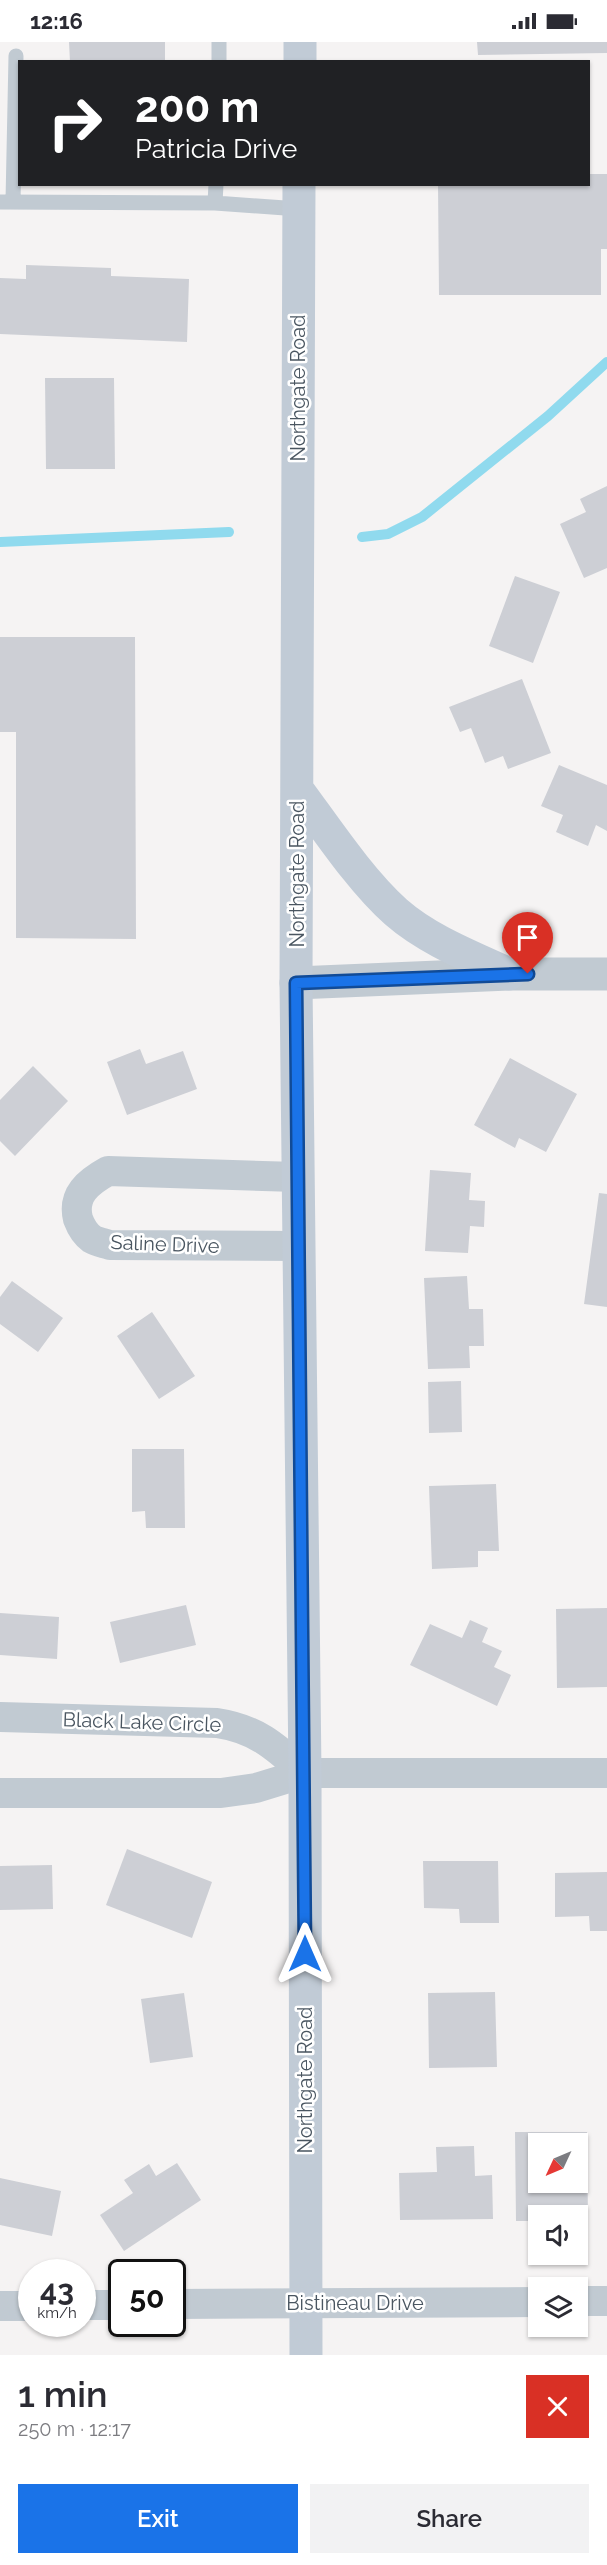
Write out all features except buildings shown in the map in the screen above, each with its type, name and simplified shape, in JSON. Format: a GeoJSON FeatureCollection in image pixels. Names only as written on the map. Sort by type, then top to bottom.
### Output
{"type":"FeatureCollection","features":[{"type":"Feature","properties":{"kind":"main road"},"geometry":{"type":"LineString","coordinates":[[300,42],[300,60]]}},
{"type":"Feature","properties":{"kind":"main road","name":"Northgate Road"},"geometry":{"type":"LineString","coordinates":[[299,197],[296,983],[304,1773],[306,2355]]}},
{"type":"Feature","properties":{"kind":"main road"},"geometry":{"type":"LineString","coordinates":[[297,789],[353,864],[396,911],[438,941],[509,974]]}},
{"type":"Feature","properties":{"kind":"street"},"geometry":{"type":"LineString","coordinates":[[296,983],[509,974],[607,974]]}},
{"type":"Feature","properties":{"kind":"street","name":"Saline Drive"},"geometry":{"type":"LineString","coordinates":[[297,1177],[108,1171],[90,1181],[80,1192],[76,1210],[81,1227],[86,1233],[92,1239],[110,1245],[299,1246]]}},
{"type":"Feature","properties":{"kind":"street","name":"Black Lake Circle"},"geometry":{"type":"LineString","coordinates":[[0,1717],[217,1723],[238,1726],[263,1738],[304,1773]]}},
{"type":"Feature","properties":{"kind":"street"},"geometry":{"type":"LineString","coordinates":[[0,1793],[221,1793],[272,1784],[304,1773],[607,1773]]}},
{"type":"Feature","properties":{"kind":"street"},"geometry":{"type":"LineString","coordinates":[[588,2301],[607,2301]]}},
{"type":"Feature","properties":{"kind":"street","name":"Bistineau Drive"},"geometry":{"type":"LineString","coordinates":[[186,2304],[528,2302]]}},
{"type":"Feature","properties":{"kind":"street"},"geometry":{"type":"LineString","coordinates":[[0,2306],[18,2306]]}},
{"type":"Feature","properties":{"kind":"lane"},"geometry":{"type":"LineString","coordinates":[[219,42],[219,60]]}},
{"type":"Feature","properties":{"kind":"lane"},"geometry":{"type":"LineString","coordinates":[[16,56],[6,202],[215,203],[299,197]]}},
{"type":"Feature","properties":{"kind":"lane"},"geometry":{"type":"LineString","coordinates":[[215,203],[216,186]]}},
{"type":"Feature","properties":{"kind":"waterway"},"geometry":{"type":"LineString","coordinates":[[362,537],[388,534],[422,517],[548,416],[607,362]]}},
{"type":"Feature","properties":{"kind":"waterway"},"geometry":{"type":"LineString","coordinates":[[0,542],[229,532]]}},
{"type":"Feature","properties":{"kind":"route"},"geometry":{"type":"LineString","coordinates":[[305,1954],[296,983],[528,974]]}}]}
